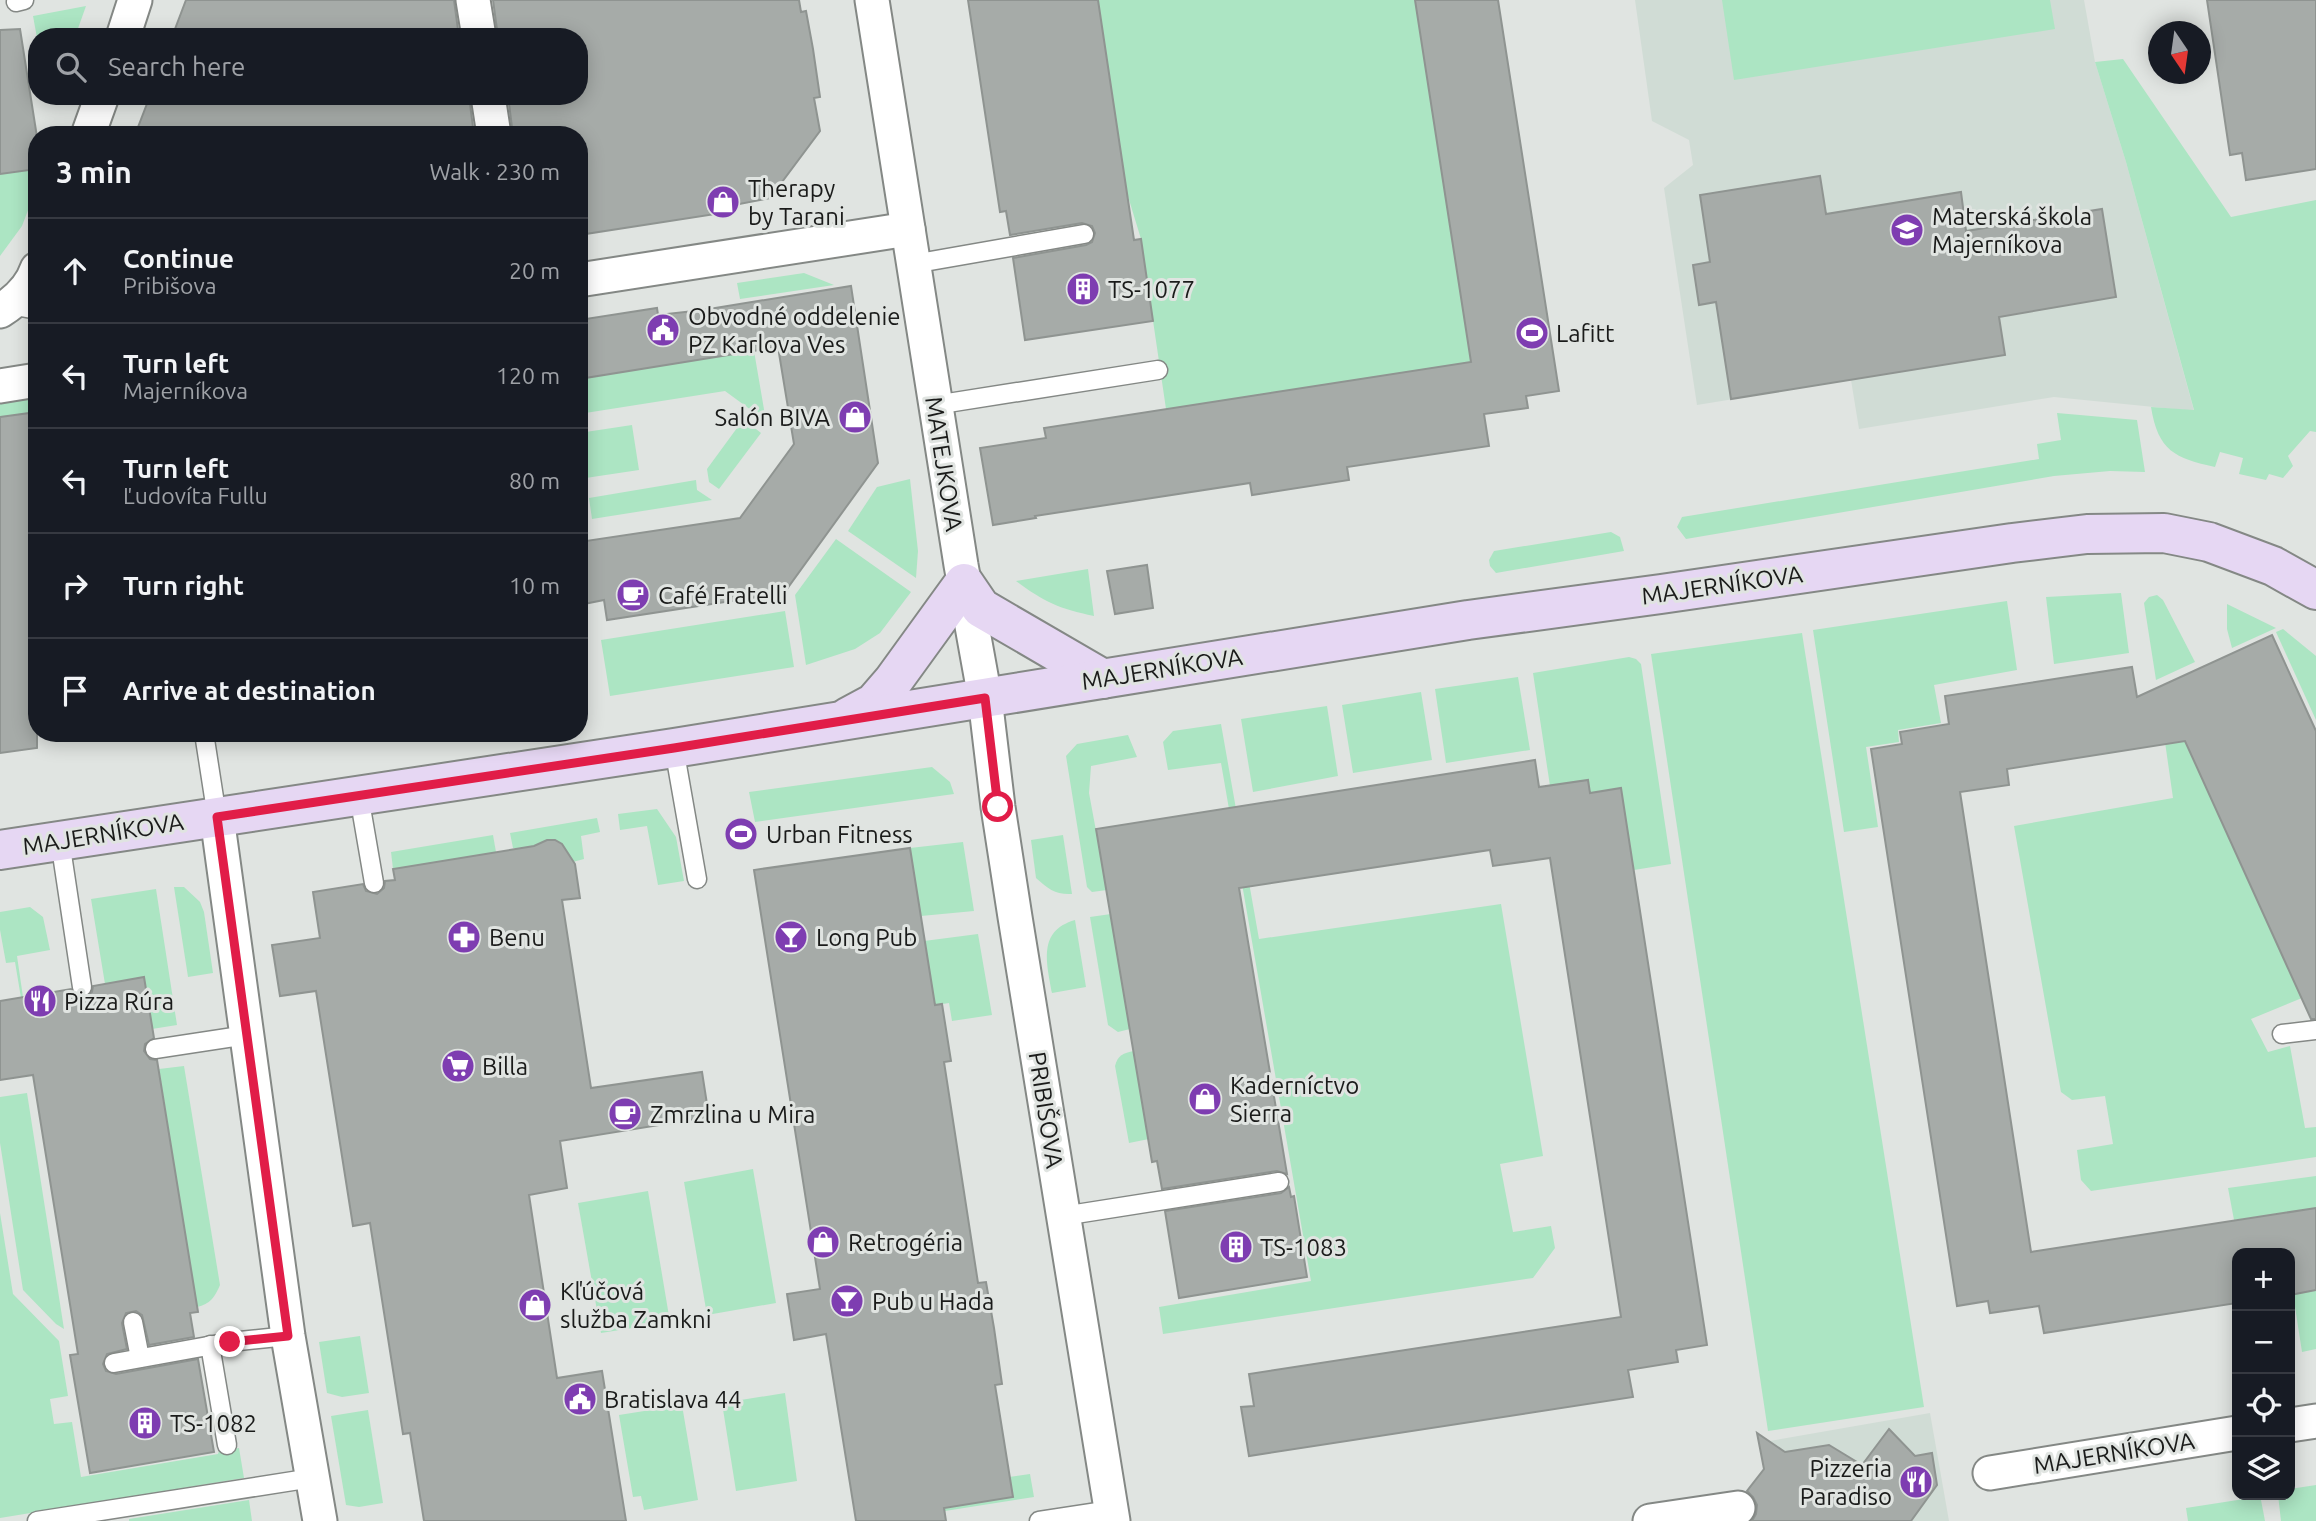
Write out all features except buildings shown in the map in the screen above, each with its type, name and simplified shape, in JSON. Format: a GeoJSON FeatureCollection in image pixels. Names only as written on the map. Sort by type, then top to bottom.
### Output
{"type":"FeatureCollection","features":[{"type":"Feature","properties":{"kind":"street"},"geometry":{"type":"LineString","coordinates":[[125,28],[135,0]]}},
{"type":"Feature","properties":{"kind":"street"},"geometry":{"type":"LineString","coordinates":[[473,0],[478,28]]}},
{"type":"Feature","properties":{"kind":"street","name":"MATEJKOVA"},"geometry":{"type":"LineString","coordinates":[[872,0],[935,405],[985,698]]}},
{"type":"Feature","properties":{"kind":"street"},"geometry":{"type":"LineString","coordinates":[[91,126],[99,105]]}},
{"type":"Feature","properties":{"kind":"street"},"geometry":{"type":"LineString","coordinates":[[489,105],[493,126]]}},
{"type":"Feature","properties":{"kind":"street"},"geometry":{"type":"LineString","coordinates":[[588,279],[908,229]]}},
{"type":"Feature","properties":{"kind":"street"},"geometry":{"type":"LineString","coordinates":[[0,386],[28,381]]}},
{"type":"Feature","properties":{"kind":"street","name":"MAJERNÍKOVA"},"geometry":{"type":"LineString","coordinates":[[0,850],[674,748],[1468,620],[2087,534],[2164,533],[2209,542],[2273,566],[2316,590]]}},
{"type":"Feature","properties":{"kind":"street"},"geometry":{"type":"LineString","coordinates":[[839,722],[874,703],[964,583],[981,608],[1103,679]]}},
{"type":"Feature","properties":{"kind":"street","name":"PRIBIŠOVA"},"geometry":{"type":"LineString","coordinates":[[985,698],[998,807],[1112,1515]]}},
{"type":"Feature","properties":{"kind":"street"},"geometry":{"type":"LineString","coordinates":[[217,817],[288,1336],[320,1521]]}},
{"type":"Feature","properties":{"kind":"street"},"geometry":{"type":"LineString","coordinates":[[2295,1424],[2316,1421]]}},
{"type":"Feature","properties":{"kind":"street","name":"MAJERNÍKOVA"},"geometry":{"type":"LineString","coordinates":[[1990,1473],[2232,1434]]}},
{"type":"Feature","properties":{"kind":"street"},"geometry":{"type":"LineString","coordinates":[[1650,1521],[1738,1508]]}},
{"type":"Feature","properties":{"kind":"lane"},"geometry":{"type":"LineString","coordinates":[[914,264],[1084,234]]}},
{"type":"Feature","properties":{"kind":"lane"},"geometry":{"type":"LineString","coordinates":[[935,405],[1158,370]]}},
{"type":"Feature","properties":{"kind":"lane"},"geometry":{"type":"LineString","coordinates":[[205,742],[217,817]]}},
{"type":"Feature","properties":{"kind":"lane"},"geometry":{"type":"LineString","coordinates":[[674,748],[697,879]]}},
{"type":"Feature","properties":{"kind":"lane"},"geometry":{"type":"LineString","coordinates":[[359,796],[374,883]]}},
{"type":"Feature","properties":{"kind":"lane"},"geometry":{"type":"LineString","coordinates":[[60,841],[82,987]]}},
{"type":"Feature","properties":{"kind":"lane"},"geometry":{"type":"LineString","coordinates":[[2282,1034],[2316,1030]]}},
{"type":"Feature","properties":{"kind":"lane"},"geometry":{"type":"LineString","coordinates":[[155,1049],[247,1035]]}},
{"type":"Feature","properties":{"kind":"lane"},"geometry":{"type":"LineString","coordinates":[[1063,1216],[1279,1182]]}},
{"type":"Feature","properties":{"kind":"lane"},"geometry":{"type":"LineString","coordinates":[[133,1322],[140,1358]]}},
{"type":"Feature","properties":{"kind":"lane"},"geometry":{"type":"LineString","coordinates":[[114,1363],[210,1345],[288,1336]]}},
{"type":"Feature","properties":{"kind":"lane"},"geometry":{"type":"LineString","coordinates":[[210,1345],[227,1445]]}},
{"type":"Feature","properties":{"kind":"lane"},"geometry":{"type":"LineString","coordinates":[[37,1521],[312,1478]]}},
{"type":"Feature","properties":{"kind":"lane"},"geometry":{"type":"LineString","coordinates":[[1039,1521],[1112,1515]]}},
{"type":"Feature","properties":{"kind":"shaded area","name":"Materská škola Majerníkova"},"geometry":{"type":"Polygon","coordinates":[[[1635,0],[2084,0],[2095,62],[2126,162],[2194,411],[2054,397],[1859,429],[1851,380],[1697,405],[1664,188],[1693,165],[1689,140],[1652,121],[1635,0]]]}},
{"type":"Feature","properties":{"kind":"shaded area"},"geometry":{"type":"Polygon","coordinates":[[[1930,1413],[1949,1521],[1778,1521],[1764,1442],[1930,1413]]]}},
{"type":"Feature","properties":{"kind":"green space"},"geometry":{"type":"Polygon","coordinates":[[[1098,0],[1415,0],[1471,362],[1166,409],[1141,239],[1127,193],[1098,0]]]}},
{"type":"Feature","properties":{"kind":"green space"},"geometry":{"type":"Polygon","coordinates":[[[1722,0],[2050,0],[2055,29],[1734,80],[1722,0]]]}},
{"type":"Feature","properties":{"kind":"green space"},"geometry":{"type":"Polygon","coordinates":[[[86,6],[78,28],[35,28],[33,16],[86,6]]]}},
{"type":"Feature","properties":{"kind":"green space"},"geometry":{"type":"Polygon","coordinates":[[[2123,59],[2231,217],[2316,200],[2316,432],[2310,431],[2288,456],[2293,466],[2283,478],[2269,474],[2266,480],[2239,474],[2243,458],[2220,452],[2215,467],[2189,460],[2171,450],[2158,434],[2151,407],[2194,410],[2126,162],[2095,62],[2123,59]]]}},
{"type":"Feature","properties":{"kind":"green space"},"geometry":{"type":"Polygon","coordinates":[[[28,170],[28,210],[22,226],[0,256],[0,174],[28,170]]]}},
{"type":"Feature","properties":{"kind":"green space"},"geometry":{"type":"Polygon","coordinates":[[[804,273],[834,285],[740,299],[737,283],[804,273]]]}},
{"type":"Feature","properties":{"kind":"green space"},"geometry":{"type":"Polygon","coordinates":[[[754,351],[766,421],[725,391],[588,413],[588,378],[754,351]]]}},
{"type":"Feature","properties":{"kind":"green space"},"geometry":{"type":"Polygon","coordinates":[[[28,393],[28,413],[0,417],[0,398],[28,393]]]}},
{"type":"Feature","properties":{"kind":"green space"},"geometry":{"type":"Polygon","coordinates":[[[2057,413],[2137,420],[2145,472],[2110,471],[2054,476],[1686,539],[1677,527],[1682,517],[2039,459],[2037,444],[2061,440],[2057,413]]]}},
{"type":"Feature","properties":{"kind":"green space"},"geometry":{"type":"Polygon","coordinates":[[[632,425],[639,470],[588,478],[588,432],[632,425]]]}},
{"type":"Feature","properties":{"kind":"green space"},"geometry":{"type":"Polygon","coordinates":[[[751,425],[761,433],[719,489],[709,482],[707,469],[737,428],[751,425]]]}},
{"type":"Feature","properties":{"kind":"green space"},"geometry":{"type":"Polygon","coordinates":[[[910,479],[918,551],[916,578],[848,531],[877,487],[910,479]]]}},
{"type":"Feature","properties":{"kind":"green space"},"geometry":{"type":"Polygon","coordinates":[[[696,480],[697,490],[712,500],[592,519],[589,498],[696,480]]]}},
{"type":"Feature","properties":{"kind":"green space"},"geometry":{"type":"Polygon","coordinates":[[[1611,532],[1620,537],[1624,551],[1496,573],[1490,566],[1489,560],[1494,551],[1611,532]]]}},
{"type":"Feature","properties":{"kind":"green space"},"geometry":{"type":"Polygon","coordinates":[[[836,539],[911,592],[880,633],[855,649],[806,665],[795,595],[836,539]]]}},
{"type":"Feature","properties":{"kind":"green space"},"geometry":{"type":"Polygon","coordinates":[[[1088,569],[1094,616],[1053,604],[1016,581],[1088,569]]]}},
{"type":"Feature","properties":{"kind":"green space"},"geometry":{"type":"Polygon","coordinates":[[[2121,593],[2129,653],[2054,664],[2046,597],[2121,593]]]}},
{"type":"Feature","properties":{"kind":"green space"},"geometry":{"type":"Polygon","coordinates":[[[2157,595],[2163,600],[2195,662],[2156,680],[2144,603],[2149,597],[2157,595]]]}},
{"type":"Feature","properties":{"kind":"green space"},"geometry":{"type":"Polygon","coordinates":[[[2007,601],[2017,670],[1934,685],[1941,723],[1898,730],[1899,742],[1866,747],[1878,827],[1844,832],[1813,630],[2007,601]]]}},
{"type":"Feature","properties":{"kind":"green space"},"geometry":{"type":"Polygon","coordinates":[[[2227,604],[2276,628],[2232,648],[2227,629],[2227,604]]]}},
{"type":"Feature","properties":{"kind":"green space"},"geometry":{"type":"Polygon","coordinates":[[[785,611],[794,667],[610,696],[601,640],[785,611]]]}},
{"type":"Feature","properties":{"kind":"green space"},"geometry":{"type":"Polygon","coordinates":[[[2283,629],[2316,656],[2316,720],[2276,632],[2283,629]]]}},
{"type":"Feature","properties":{"kind":"green space"},"geometry":{"type":"Polygon","coordinates":[[[1802,633],[1924,1407],[1768,1431],[1651,654],[1802,633]]]}},
{"type":"Feature","properties":{"kind":"green space"},"geometry":{"type":"Polygon","coordinates":[[[1629,657],[1641,664],[1671,864],[1634,870],[1621,788],[1590,793],[1587,780],[1550,786],[1533,673],[1629,657]]]}},
{"type":"Feature","properties":{"kind":"green space"},"geometry":{"type":"Polygon","coordinates":[[[1518,677],[1530,750],[1446,763],[1435,689],[1518,677]]]}},
{"type":"Feature","properties":{"kind":"green space"},"geometry":{"type":"Polygon","coordinates":[[[2162,690],[2302,998],[2251,1019],[2268,1052],[2290,1046],[2305,1128],[2316,1127],[2316,1157],[2091,1191],[2081,1180],[2077,1150],[2113,1144],[2105,1096],[2072,1100],[2061,1092],[2014,826],[2173,798],[2158,693],[2162,690]]]}},
{"type":"Feature","properties":{"kind":"green space"},"geometry":{"type":"Polygon","coordinates":[[[1421,692],[1432,760],[1353,773],[1342,705],[1421,692]]]}},
{"type":"Feature","properties":{"kind":"green space"},"geometry":{"type":"Polygon","coordinates":[[[1327,706],[1338,776],[1253,792],[1241,719],[1327,706]]]}},
{"type":"Feature","properties":{"kind":"green space"},"geometry":{"type":"Polygon","coordinates":[[[1221,724],[1259,939],[1501,904],[1543,1156],[1500,1164],[1513,1232],[1551,1226],[1555,1248],[1533,1278],[1163,1334],[1159,1307],[1311,1281],[1221,763],[1168,770],[1163,742],[1173,731],[1221,724]]]}},
{"type":"Feature","properties":{"kind":"green space"},"geometry":{"type":"Polygon","coordinates":[[[1128,735],[1137,757],[1091,766],[1089,793],[1107,890],[1092,892],[1087,887],[1066,756],[1077,744],[1128,735]]]}},
{"type":"Feature","properties":{"kind":"green space"},"geometry":{"type":"Polygon","coordinates":[[[932,767],[950,782],[954,794],[755,822],[749,792],[932,767]]]}},
{"type":"Feature","properties":{"kind":"green space"},"geometry":{"type":"Polygon","coordinates":[[[657,809],[676,837],[684,881],[658,885],[647,826],[620,830],[618,814],[657,809]]]}},
{"type":"Feature","properties":{"kind":"green space"},"geometry":{"type":"Polygon","coordinates":[[[597,818],[600,832],[581,836],[584,859],[569,863],[562,844],[550,840],[519,854],[518,848],[513,848],[510,833],[597,818]]]}},
{"type":"Feature","properties":{"kind":"green space"},"geometry":{"type":"Polygon","coordinates":[[[493,835],[496,852],[393,869],[391,852],[493,835]]]}},
{"type":"Feature","properties":{"kind":"green space"},"geometry":{"type":"Polygon","coordinates":[[[1063,835],[1072,894],[1052,890],[1036,878],[1031,840],[1063,835]]]}},
{"type":"Feature","properties":{"kind":"green space"},"geometry":{"type":"Polygon","coordinates":[[[963,842],[974,911],[921,916],[910,848],[963,842]]]}},
{"type":"Feature","properties":{"kind":"green space"},"geometry":{"type":"Polygon","coordinates":[[[174,887],[184,887],[200,902],[204,912],[213,973],[188,977],[174,887]]]}},
{"type":"Feature","properties":{"kind":"green space"},"geometry":{"type":"Polygon","coordinates":[[[156,889],[177,1025],[152,1029],[144,977],[105,984],[91,899],[156,889]]]}},
{"type":"Feature","properties":{"kind":"green space"},"geometry":{"type":"Polygon","coordinates":[[[30,907],[43,917],[50,950],[17,956],[21,998],[15,962],[6,963],[0,930],[0,912],[30,907]]]}},
{"type":"Feature","properties":{"kind":"green space"},"geometry":{"type":"Polygon","coordinates":[[[1111,914],[1130,1029],[1118,1032],[1108,1025],[1090,917],[1111,914]]]}},
{"type":"Feature","properties":{"kind":"green space"},"geometry":{"type":"Polygon","coordinates":[[[1075,920],[1086,987],[1052,993],[1047,949],[1055,932],[1075,920]]]}},
{"type":"Feature","properties":{"kind":"green space"},"geometry":{"type":"Polygon","coordinates":[[[978,934],[992,1015],[952,1021],[949,1003],[924,1007],[924,941],[978,934]]]}},
{"type":"Feature","properties":{"kind":"green space"},"geometry":{"type":"Polygon","coordinates":[[[1134,1051],[1149,1139],[1129,1143],[1115,1066],[1122,1055],[1134,1051]]]}},
{"type":"Feature","properties":{"kind":"green space"},"geometry":{"type":"Polygon","coordinates":[[[184,1066],[220,1285],[211,1299],[197,1307],[159,1069],[184,1066]]]}},
{"type":"Feature","properties":{"kind":"green space"},"geometry":{"type":"Polygon","coordinates":[[[27,1093],[64,1329],[23,1290],[0,1143],[0,1097],[27,1093]]]}},
{"type":"Feature","properties":{"kind":"green space"},"geometry":{"type":"Polygon","coordinates":[[[753,1169],[776,1303],[707,1315],[684,1182],[753,1169]]]}},
{"type":"Feature","properties":{"kind":"green space"},"geometry":{"type":"Polygon","coordinates":[[[2316,1176],[2316,1208],[2234,1220],[2228,1188],[2316,1176]]]}},
{"type":"Feature","properties":{"kind":"green space"},"geometry":{"type":"Polygon","coordinates":[[[648,1191],[670,1322],[601,1333],[578,1203],[648,1191]]]}},
{"type":"Feature","properties":{"kind":"green space"},"geometry":{"type":"Polygon","coordinates":[[[0,1213],[13,1294],[59,1341],[68,1396],[50,1399],[54,1424],[72,1422],[81,1477],[218,1454],[219,1451],[239,1448],[244,1478],[0,1518],[0,1213]]]}},
{"type":"Feature","properties":{"kind":"green space"},"geometry":{"type":"Polygon","coordinates":[[[2316,1290],[2316,1349],[2302,1352],[2295,1294],[2316,1290]]]}},
{"type":"Feature","properties":{"kind":"green space"},"geometry":{"type":"Polygon","coordinates":[[[360,1336],[369,1393],[342,1397],[327,1393],[319,1342],[360,1336]]]}},
{"type":"Feature","properties":{"kind":"green space"},"geometry":{"type":"Polygon","coordinates":[[[785,1393],[797,1481],[736,1491],[722,1403],[785,1393]]]}},
{"type":"Feature","properties":{"kind":"green space"},"geometry":{"type":"Polygon","coordinates":[[[682,1405],[698,1500],[644,1510],[641,1496],[633,1497],[619,1415],[682,1405]]]}},
{"type":"Feature","properties":{"kind":"green space"},"geometry":{"type":"Polygon","coordinates":[[[368,1410],[383,1503],[359,1507],[346,1505],[331,1416],[368,1410]]]}},
{"type":"Feature","properties":{"kind":"green space"},"geometry":{"type":"Polygon","coordinates":[[[1030,1474],[1034,1497],[945,1511],[944,1508],[1009,1477],[1030,1474]]]}},
{"type":"Feature","properties":{"kind":"green space"},"geometry":{"type":"Polygon","coordinates":[[[2316,1485],[2316,1521],[2281,1521],[2279,1500],[2295,1500],[2295,1488],[2316,1485]]]}},
{"type":"Feature","properties":{"kind":"green space"},"geometry":{"type":"Polygon","coordinates":[[[249,1500],[252,1521],[129,1521],[129,1519],[249,1500]]]}},
{"type":"Feature","properties":{"kind":"green space"},"geometry":{"type":"Polygon","coordinates":[[[2238,1500],[2261,1500],[2265,1521],[2188,1521],[2186,1508],[2238,1500]]]}},
{"type":"Feature","properties":{"kind":"place","name":"Therapy by Tarani"},"geometry":{"type":"Point","coordinates":[723,202]}},
{"type":"Feature","properties":{"kind":"place","name":"Materská škola Majerníkova"},"geometry":{"type":"Point","coordinates":[1907,230]}},
{"type":"Feature","properties":{"kind":"place","name":"TS-1077"},"geometry":{"type":"Point","coordinates":[1083,289]}},
{"type":"Feature","properties":{"kind":"place","name":"Obvodné oddelenie PZ Karlova Ves"},"geometry":{"type":"Point","coordinates":[663,330]}},
{"type":"Feature","properties":{"kind":"place","name":"Lafitt"},"geometry":{"type":"Point","coordinates":[1532,333]}},
{"type":"Feature","properties":{"kind":"place","name":"Salón BIVA"},"geometry":{"type":"Point","coordinates":[855,417]}},
{"type":"Feature","properties":{"kind":"place","name":"Café Fratelli"},"geometry":{"type":"Point","coordinates":[633,595]}},
{"type":"Feature","properties":{"kind":"place","name":"Urban Fitness"},"geometry":{"type":"Point","coordinates":[741,834]}},
{"type":"Feature","properties":{"kind":"place","name":"Benu"},"geometry":{"type":"Point","coordinates":[464,937]}},
{"type":"Feature","properties":{"kind":"place","name":"Long Pub"},"geometry":{"type":"Point","coordinates":[791,937]}},
{"type":"Feature","properties":{"kind":"place","name":"Pizza Rúra"},"geometry":{"type":"Point","coordinates":[40,1001]}},
{"type":"Feature","properties":{"kind":"place","name":"Billa"},"geometry":{"type":"Point","coordinates":[458,1066]}},
{"type":"Feature","properties":{"kind":"place","name":"Kaderníctvo Sierra"},"geometry":{"type":"Point","coordinates":[1205,1099]}},
{"type":"Feature","properties":{"kind":"place","name":"Zmrzlina u Mira"},"geometry":{"type":"Point","coordinates":[625,1114]}},
{"type":"Feature","properties":{"kind":"place","name":"Retrogéria"},"geometry":{"type":"Point","coordinates":[823,1242]}},
{"type":"Feature","properties":{"kind":"place","name":"TS-1083"},"geometry":{"type":"Point","coordinates":[1236,1247]}},
{"type":"Feature","properties":{"kind":"place","name":"Pub u Hada"},"geometry":{"type":"Point","coordinates":[847,1301]}},
{"type":"Feature","properties":{"kind":"place","name":"Kľúčová služba Zamkni"},"geometry":{"type":"Point","coordinates":[535,1305]}},
{"type":"Feature","properties":{"kind":"place","name":"Bratislava 44"},"geometry":{"type":"Point","coordinates":[580,1399]}},
{"type":"Feature","properties":{"kind":"place","name":"TS-1082"},"geometry":{"type":"Point","coordinates":[145,1423]}},
{"type":"Feature","properties":{"kind":"place","name":"Pizzeria Paradiso"},"geometry":{"type":"Point","coordinates":[1916,1482]}},
{"type":"Feature","properties":{"kind":"route"},"geometry":{"type":"LineString","coordinates":[[230,1342],[288,1336],[217,817],[985,698],[998,807]]}}]}
